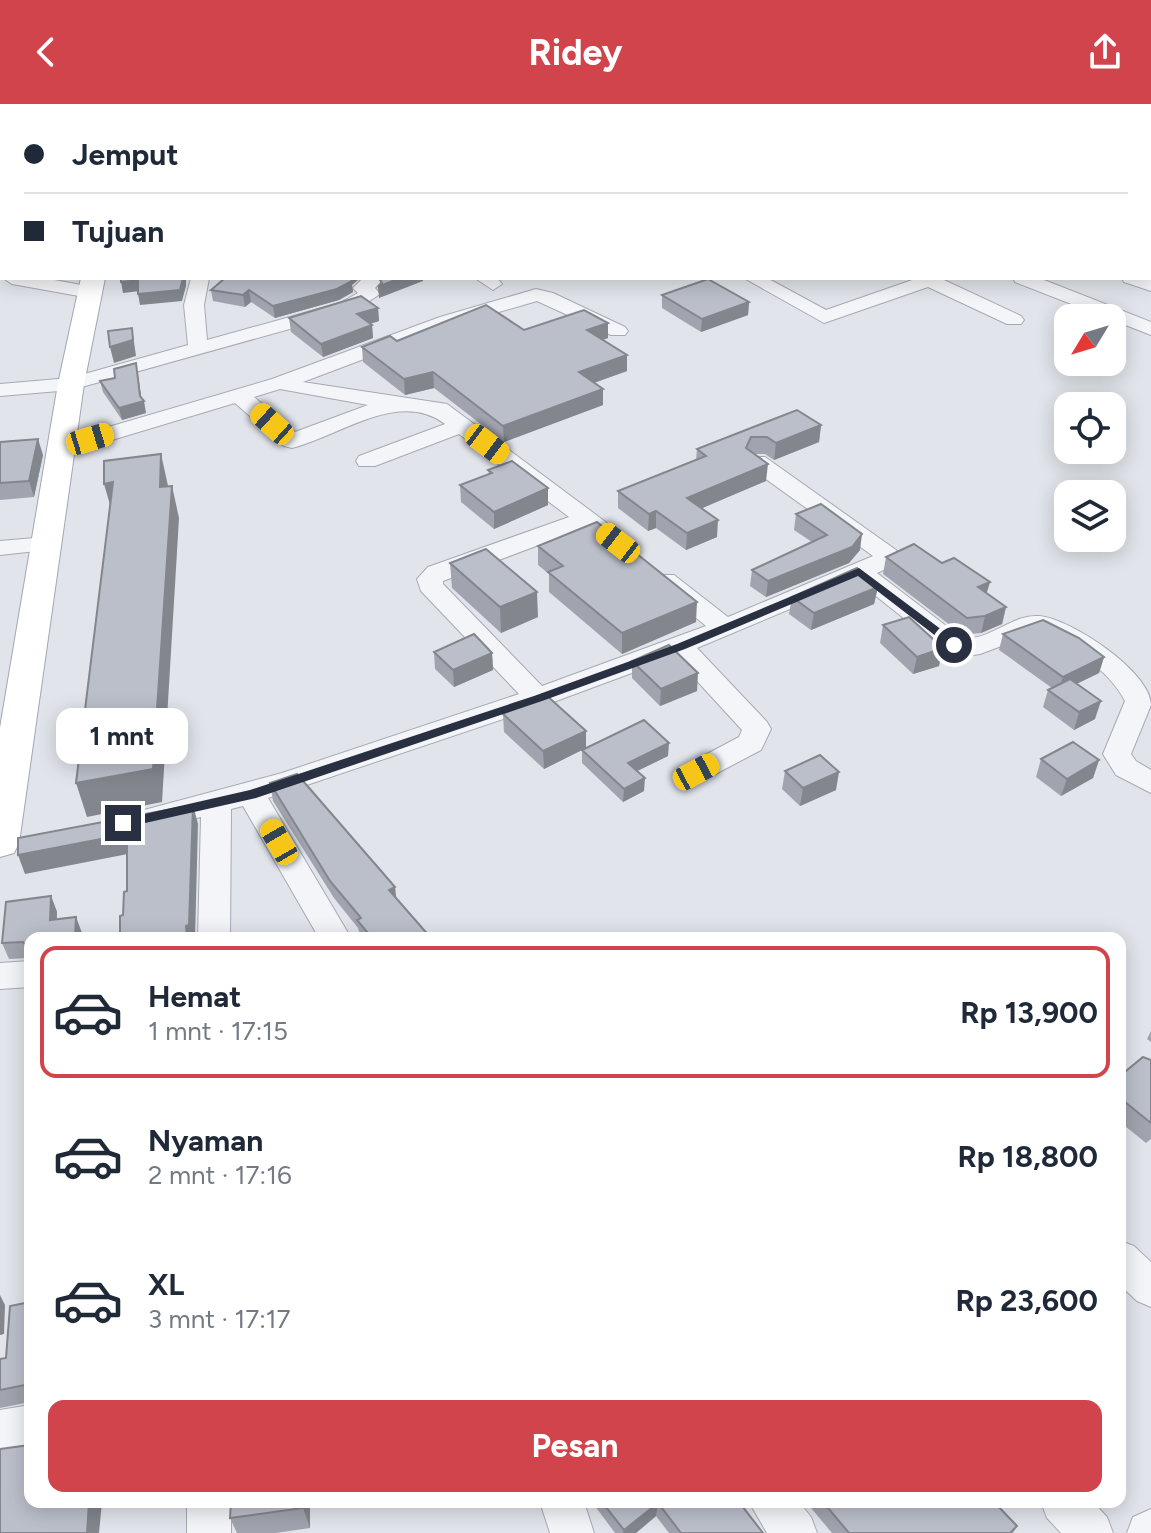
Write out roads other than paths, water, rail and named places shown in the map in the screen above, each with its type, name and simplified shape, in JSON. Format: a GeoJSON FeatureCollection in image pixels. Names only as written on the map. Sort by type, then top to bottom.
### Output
{"type":"FeatureCollection","features":[{"type":"Feature","properties":{"kind":"main road"},"geometry":{"type":"LineString","coordinates":[[10,844],[6,765],[71,384],[91,285]]}},
{"type":"Feature","properties":{"kind":"street"},"geometry":{"type":"LineString","coordinates":[[35,280],[91,285]]}},
{"type":"Feature","properties":{"kind":"street"},"geometry":{"type":"LineString","coordinates":[[198,349],[194,305],[200,280]]}},
{"type":"Feature","properties":{"kind":"street"},"geometry":{"type":"LineString","coordinates":[[0,390],[71,384],[347,307],[370,294],[363,288],[373,280]]}},
{"type":"Feature","properties":{"kind":"street"},"geometry":{"type":"LineString","coordinates":[[757,280],[824,317],[929,280]]}},
{"type":"Feature","properties":{"kind":"street"},"geometry":{"type":"LineString","coordinates":[[934,280],[1014,320]]}},
{"type":"Feature","properties":{"kind":"street"},"geometry":{"type":"LineString","coordinates":[[1027,280],[1151,329]]}},
{"type":"Feature","properties":{"kind":"street"},"geometry":{"type":"LineString","coordinates":[[62,448],[279,383],[447,321],[536,295],[618,331]]}},
{"type":"Feature","properties":{"kind":"street"},"geometry":{"type":"LineString","coordinates":[[279,383],[325,393],[439,409],[620,545]]}},
{"type":"Feature","properties":{"kind":"street"},"geometry":{"type":"LineString","coordinates":[[238,394],[292,441],[398,401]]}},
{"type":"Feature","properties":{"kind":"street"},"geometry":{"type":"LineString","coordinates":[[367,461],[463,425]]}},
{"type":"Feature","properties":{"kind":"street"},"geometry":{"type":"LineString","coordinates":[[123,823],[216,805],[538,698],[681,647],[883,561],[887,555],[757,462]]}},
{"type":"Feature","properties":{"kind":"street"},"geometry":{"type":"LineString","coordinates":[[538,698],[430,586],[430,579],[437,572],[587,519]]}},
{"type":"Feature","properties":{"kind":"street"},"geometry":{"type":"LineString","coordinates":[[0,548],[46,544]]}},
{"type":"Feature","properties":{"kind":"street"},"geometry":{"type":"LineString","coordinates":[[644,564],[726,629]]}},
{"type":"Feature","properties":{"kind":"street"},"geometry":{"type":"LineString","coordinates":[[859,571],[954,645],[967,650],[982,647],[1025,625],[1039,622],[1052,627],[1122,676],[1133,685],[1139,701],[1117,754],[1126,768],[1151,783]]}},
{"type":"Feature","properties":{"kind":"street"},"geometry":{"type":"LineString","coordinates":[[681,647],[757,729],[751,743],[696,772]]}},
{"type":"Feature","properties":{"kind":"street"},"geometry":{"type":"LineString","coordinates":[[251,794],[332,932]]}},
{"type":"Feature","properties":{"kind":"street"},"geometry":{"type":"LineString","coordinates":[[214,932],[216,805]]}},
{"type":"Feature","properties":{"kind":"street"},"geometry":{"type":"LineString","coordinates":[[0,976],[24,974]]}},
{"type":"Feature","properties":{"kind":"street"},"geometry":{"type":"LineString","coordinates":[[1126,1265],[1151,1288]]}},
{"type":"Feature","properties":{"kind":"street"},"geometry":{"type":"LineString","coordinates":[[0,1431],[24,1427]]}},
{"type":"Feature","properties":{"kind":"street"},"geometry":{"type":"LineString","coordinates":[[209,1508],[209,1533]]}},
{"type":"Feature","properties":{"kind":"street"},"geometry":{"type":"LineString","coordinates":[[564,1508],[572,1533]]}},
{"type":"Feature","properties":{"kind":"street"},"geometry":{"type":"LineString","coordinates":[[776,1508],[795,1533]]}},
{"type":"Feature","properties":{"kind":"street"},"geometry":{"type":"LineString","coordinates":[[1068,1508],[1091,1533]]}}]}
